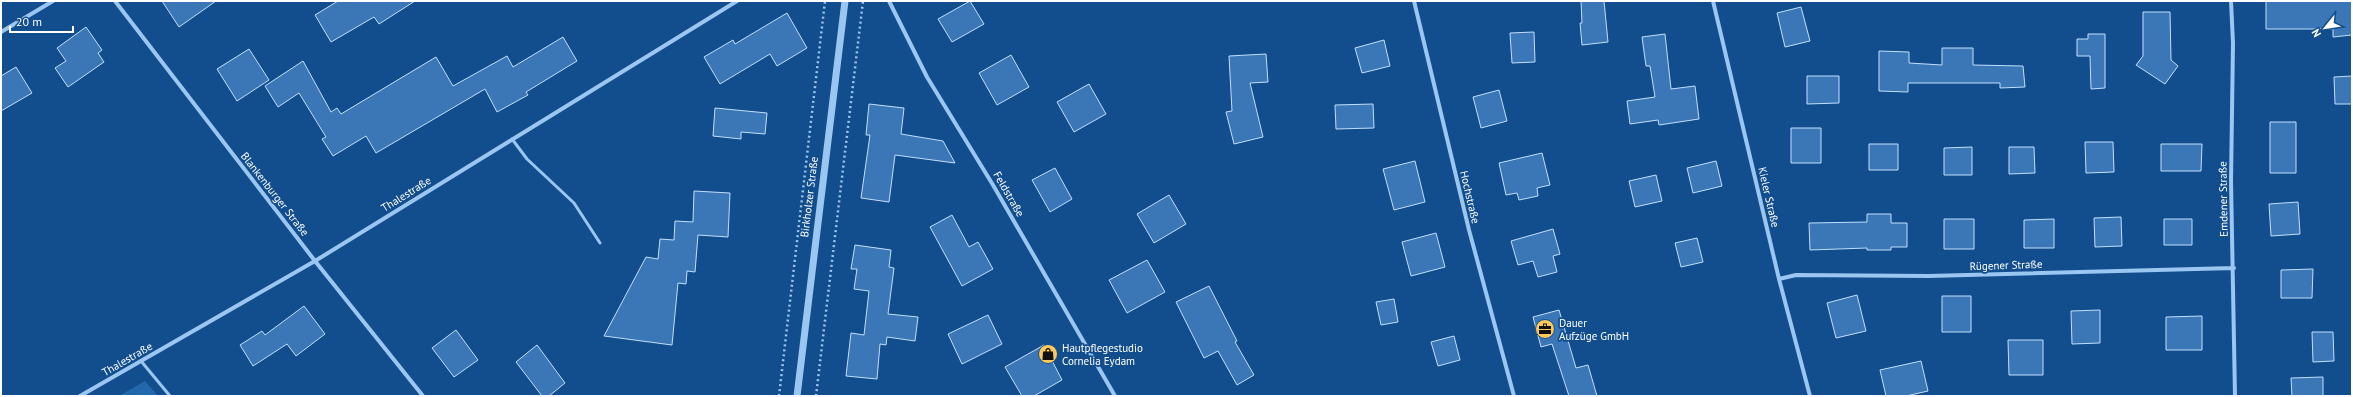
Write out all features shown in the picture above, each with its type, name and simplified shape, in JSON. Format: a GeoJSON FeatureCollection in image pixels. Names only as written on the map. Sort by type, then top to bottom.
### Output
{"type":"FeatureCollection","features":[{"type":"Feature","properties":{"kind":"street"},"geometry":{"type":"LineString","coordinates":[[1,32],[53,1]]}},
{"type":"Feature","properties":{"kind":"street","name":"Blankenburger Straße"},"geometry":{"type":"LineString","coordinates":[[115,1],[315,261],[423,396]]}},
{"type":"Feature","properties":{"kind":"street","name":"Thalestraße"},"geometry":{"type":"LineString","coordinates":[[80,396],[315,261],[737,1]]}},
{"type":"Feature","properties":{"kind":"street","name":"Birkholzer Straße"},"geometry":{"type":"LineString","coordinates":[[797,396],[845,1]]}},
{"type":"Feature","properties":{"kind":"street","name":"Feldstraße"},"geometry":{"type":"LineString","coordinates":[[889,1],[927,77],[993,184],[1115,396]]}},
{"type":"Feature","properties":{"kind":"street","name":"Hochstraße"},"geometry":{"type":"LineString","coordinates":[[1414,1],[1469,230],[1514,396]]}},
{"type":"Feature","properties":{"kind":"street","name":"Kieler Straße"},"geometry":{"type":"LineString","coordinates":[[1713,1],[1779,279],[1810,396]]}},
{"type":"Feature","properties":{"kind":"street","name":"Emdener Straße"},"geometry":{"type":"LineString","coordinates":[[2231,1],[2233,43],[2231,181],[2236,396]]}},
{"type":"Feature","properties":{"kind":"street","name":"Rügener Straße"},"geometry":{"type":"LineString","coordinates":[[1779,279],[1796,275],[1929,276],[2234,268]]}},
{"type":"Feature","properties":{"kind":"lane"},"geometry":{"type":"LineString","coordinates":[[512,139],[527,159],[574,203],[600,243]]}},
{"type":"Feature","properties":{"kind":"lane"},"geometry":{"type":"LineString","coordinates":[[141,361],[170,396]]}},
{"type":"Feature","properties":{"kind":"path"},"geometry":{"type":"LineString","coordinates":[[779,396],[825,1]]}},
{"type":"Feature","properties":{"kind":"path"},"geometry":{"type":"LineString","coordinates":[[816,396],[863,1]]}},
{"type":"Feature","properties":{"kind":"shaded area"},"geometry":{"type":"Polygon","coordinates":[[[145,381],[158,396],[119,396],[145,381]]]}},
{"type":"Feature","properties":{"kind":"building"},"geometry":{"type":"Polygon","coordinates":[[[162,1],[216,1],[179,27],[162,1]]]}},
{"type":"Feature","properties":{"kind":"building"},"geometry":{"type":"Polygon","coordinates":[[[338,1],[415,1],[379,24],[374,17],[331,42],[315,15],[338,1]]]}},
{"type":"Feature","properties":{"kind":"building"},"geometry":{"type":"Polygon","coordinates":[[[970,1],[984,24],[952,42],[938,19],[970,1]]]}},
{"type":"Feature","properties":{"kind":"building"},"geometry":{"type":"Polygon","coordinates":[[[1581,1],[1604,1],[1608,42],[1582,45],[1580,23],[1582,23],[1581,1]]]}},
{"type":"Feature","properties":{"kind":"building"},"geometry":{"type":"Polygon","coordinates":[[[2266,1],[2352,1],[2352,35],[2333,37],[2333,29],[2266,29],[2266,1]]]}},
{"type":"Feature","properties":{"kind":"building"},"geometry":{"type":"Polygon","coordinates":[[[1801,7],[1810,41],[1785,47],[1777,13],[1801,7]]]}},
{"type":"Feature","properties":{"kind":"building"},"geometry":{"type":"Polygon","coordinates":[[[2143,12],[2170,12],[2171,60],[2178,66],[2165,84],[2136,65],[2143,56],[2143,12]]]}},
{"type":"Feature","properties":{"kind":"building"},"geometry":{"type":"Polygon","coordinates":[[[787,13],[807,48],[777,66],[770,54],[720,84],[704,57],[733,40],[735,44],[787,13]]]}},
{"type":"Feature","properties":{"kind":"building"},"geometry":{"type":"Polygon","coordinates":[[[86,27],[102,50],[98,53],[104,62],[68,87],[55,68],[66,61],[57,48],[86,27]]]}},
{"type":"Feature","properties":{"kind":"building"},"geometry":{"type":"Polygon","coordinates":[[[1534,32],[1535,62],[1512,63],[1510,33],[1534,32]]]}},
{"type":"Feature","properties":{"kind":"building"},"geometry":{"type":"Polygon","coordinates":[[[1665,34],[1671,89],[1695,86],[1699,119],[1659,125],[1658,120],[1630,124],[1627,101],[1655,97],[1650,66],[1646,66],[1642,37],[1665,34]]]}},
{"type":"Feature","properties":{"kind":"building"},"geometry":{"type":"Polygon","coordinates":[[[2088,34],[2105,34],[2105,88],[2091,89],[2090,56],[2077,56],[2077,39],[2088,39],[2088,34]]]}},
{"type":"Feature","properties":{"kind":"building"},"geometry":{"type":"Polygon","coordinates":[[[563,37],[577,61],[526,92],[528,95],[497,112],[485,89],[376,153],[366,136],[333,156],[322,139],[326,137],[299,93],[278,107],[265,86],[303,61],[331,112],[337,108],[341,114],[436,57],[453,86],[507,56],[513,67],[563,37]]]}},
{"type":"Feature","properties":{"kind":"building"},"geometry":{"type":"Polygon","coordinates":[[[1384,40],[1390,66],[1362,73],[1355,48],[1384,40]]]}},
{"type":"Feature","properties":{"kind":"building"},"geometry":{"type":"Polygon","coordinates":[[[1942,48],[1973,48],[1973,65],[2023,66],[2025,87],[2000,88],[2000,83],[1908,83],[1908,92],[1879,91],[1879,51],[1909,52],[1909,63],[1942,65],[1942,48]]]}},
{"type":"Feature","properties":{"kind":"building"},"geometry":{"type":"Polygon","coordinates":[[[249,49],[269,80],[237,101],[217,69],[249,49]]]}},
{"type":"Feature","properties":{"kind":"building"},"geometry":{"type":"Polygon","coordinates":[[[1266,54],[1268,82],[1250,83],[1263,137],[1234,144],[1226,112],[1232,111],[1229,56],[1266,54]]]}},
{"type":"Feature","properties":{"kind":"building"},"geometry":{"type":"Polygon","coordinates":[[[1011,55],[1029,87],[997,105],[979,73],[1011,55]]]}},
{"type":"Feature","properties":{"kind":"building"},"geometry":{"type":"Polygon","coordinates":[[[16,67],[32,93],[1,111],[1,76],[16,67]]]}},
{"type":"Feature","properties":{"kind":"building"},"geometry":{"type":"Polygon","coordinates":[[[1807,76],[1839,76],[1839,103],[1807,104],[1807,76]]]}},
{"type":"Feature","properties":{"kind":"building"},"geometry":{"type":"Polygon","coordinates":[[[2352,76],[2352,104],[2335,104],[2334,77],[2352,76]]]}},
{"type":"Feature","properties":{"kind":"building"},"geometry":{"type":"Polygon","coordinates":[[[1089,84],[1106,114],[1074,132],[1057,102],[1089,84]]]}},
{"type":"Feature","properties":{"kind":"building"},"geometry":{"type":"Polygon","coordinates":[[[1499,90],[1507,121],[1481,128],[1473,97],[1499,90]]]}},
{"type":"Feature","properties":{"kind":"building"},"geometry":{"type":"Polygon","coordinates":[[[869,104],[904,108],[901,134],[943,141],[955,163],[895,155],[889,202],[861,198],[870,135],[866,135],[869,104]]]}},
{"type":"Feature","properties":{"kind":"building"},"geometry":{"type":"Polygon","coordinates":[[[1373,104],[1374,128],[1336,129],[1335,105],[1373,104]]]}},
{"type":"Feature","properties":{"kind":"building"},"geometry":{"type":"Polygon","coordinates":[[[715,108],[767,113],[765,134],[741,132],[741,139],[713,136],[715,108]]]}},
{"type":"Feature","properties":{"kind":"building"},"geometry":{"type":"Polygon","coordinates":[[[2270,122],[2296,122],[2296,173],[2270,173],[2270,122]]]}},
{"type":"Feature","properties":{"kind":"building"},"geometry":{"type":"Polygon","coordinates":[[[1791,128],[1821,128],[1821,163],[1791,163],[1791,128]]]}},
{"type":"Feature","properties":{"kind":"building"},"geometry":{"type":"Polygon","coordinates":[[[2085,142],[2113,142],[2114,172],[2086,173],[2085,142]]]}},
{"type":"Feature","properties":{"kind":"building"},"geometry":{"type":"Polygon","coordinates":[[[1869,144],[1898,144],[1898,170],[1869,170],[1869,144]]]}},
{"type":"Feature","properties":{"kind":"building"},"geometry":{"type":"Polygon","coordinates":[[[2161,144],[2202,144],[2201,171],[2161,171],[2161,144]]]}},
{"type":"Feature","properties":{"kind":"building"},"geometry":{"type":"Polygon","coordinates":[[[1972,147],[1972,175],[1944,175],[1944,148],[1972,147]]]}},
{"type":"Feature","properties":{"kind":"building"},"geometry":{"type":"Polygon","coordinates":[[[2009,147],[2034,147],[2035,173],[2009,174],[2009,147]]]}},
{"type":"Feature","properties":{"kind":"building"},"geometry":{"type":"Polygon","coordinates":[[[1542,153],[1550,185],[1537,188],[1538,196],[1519,200],[1517,193],[1506,195],[1499,163],[1542,153]]]}},
{"type":"Feature","properties":{"kind":"building"},"geometry":{"type":"Polygon","coordinates":[[[1415,161],[1425,202],[1394,210],[1383,169],[1415,161]]]}},
{"type":"Feature","properties":{"kind":"building"},"geometry":{"type":"Polygon","coordinates":[[[1716,161],[1722,186],[1693,193],[1687,168],[1716,161]]]}},
{"type":"Feature","properties":{"kind":"building"},"geometry":{"type":"Polygon","coordinates":[[[1055,168],[1072,199],[1050,212],[1032,180],[1055,168]]]}},
{"type":"Feature","properties":{"kind":"building"},"geometry":{"type":"Polygon","coordinates":[[[1656,175],[1662,201],[1635,207],[1629,181],[1656,175]]]}},
{"type":"Feature","properties":{"kind":"building"},"geometry":{"type":"Polygon","coordinates":[[[694,191],[730,193],[728,237],[698,235],[695,272],[687,271],[686,284],[678,283],[672,345],[604,336],[646,257],[658,259],[660,239],[674,240],[675,221],[693,222],[694,191]]]}},
{"type":"Feature","properties":{"kind":"building"},"geometry":{"type":"Polygon","coordinates":[[[1169,195],[1186,224],[1154,243],[1137,214],[1169,195]]]}},
{"type":"Feature","properties":{"kind":"building"},"geometry":{"type":"Polygon","coordinates":[[[2298,202],[2300,234],[2271,236],[2269,204],[2298,202]]]}},
{"type":"Feature","properties":{"kind":"building"},"geometry":{"type":"Polygon","coordinates":[[[1867,214],[1891,214],[1891,223],[1907,223],[1907,247],[1891,247],[1891,250],[1867,250],[1867,248],[1810,250],[1809,223],[1867,222],[1867,214]]]}},
{"type":"Feature","properties":{"kind":"building"},"geometry":{"type":"Polygon","coordinates":[[[952,215],[969,247],[978,242],[993,269],[962,286],[930,227],[952,215]]]}},
{"type":"Feature","properties":{"kind":"building"},"geometry":{"type":"Polygon","coordinates":[[[2121,217],[2122,246],[2095,247],[2094,218],[2121,217]]]}},
{"type":"Feature","properties":{"kind":"building"},"geometry":{"type":"Polygon","coordinates":[[[1944,219],[1974,219],[1974,249],[1944,249],[1944,219]]]}},
{"type":"Feature","properties":{"kind":"building"},"geometry":{"type":"Polygon","coordinates":[[[2054,219],[2054,248],[2024,248],[2024,220],[2054,219]]]}},
{"type":"Feature","properties":{"kind":"building"},"geometry":{"type":"Polygon","coordinates":[[[2164,219],[2192,219],[2192,245],[2164,245],[2164,219]]]}},
{"type":"Feature","properties":{"kind":"building"},"geometry":{"type":"Polygon","coordinates":[[[1553,229],[1560,254],[1553,256],[1557,272],[1538,277],[1533,261],[1518,265],[1511,241],[1553,229]]]}},
{"type":"Feature","properties":{"kind":"building"},"geometry":{"type":"Polygon","coordinates":[[[1436,233],[1445,267],[1411,276],[1402,242],[1436,233]]]}},
{"type":"Feature","properties":{"kind":"building"},"geometry":{"type":"Polygon","coordinates":[[[1697,238],[1703,262],[1681,267],[1675,243],[1697,238]]]}},
{"type":"Feature","properties":{"kind":"building"},"geometry":{"type":"Polygon","coordinates":[[[855,245],[891,250],[889,267],[894,268],[888,314],[918,317],[915,341],[887,337],[886,345],[880,344],[877,379],[846,376],[851,333],[864,335],[869,291],[854,289],[857,269],[851,269],[855,245]]]}},
{"type":"Feature","properties":{"kind":"building"},"geometry":{"type":"Polygon","coordinates":[[[1147,260],[1165,292],[1127,313],[1109,280],[1147,260]]]}},
{"type":"Feature","properties":{"kind":"building"},"geometry":{"type":"Polygon","coordinates":[[[2313,269],[2312,298],[2281,298],[2281,270],[2313,269]]]}},
{"type":"Feature","properties":{"kind":"building"},"geometry":{"type":"Polygon","coordinates":[[[1209,286],[1237,341],[1235,342],[1254,375],[1237,385],[1218,351],[1204,358],[1176,302],[1209,286]]]}},
{"type":"Feature","properties":{"kind":"building"},"geometry":{"type":"Polygon","coordinates":[[[1857,295],[1866,331],[1836,338],[1827,303],[1857,295]]]}},
{"type":"Feature","properties":{"kind":"building"},"geometry":{"type":"Polygon","coordinates":[[[1942,296],[1971,296],[1971,332],[1942,332],[1942,296]]]}},
{"type":"Feature","properties":{"kind":"building"},"geometry":{"type":"Polygon","coordinates":[[[1394,299],[1398,322],[1381,325],[1376,302],[1394,299]]]}},
{"type":"Feature","properties":{"kind":"building"},"geometry":{"type":"Polygon","coordinates":[[[304,306],[325,334],[296,356],[287,344],[253,366],[240,345],[262,331],[265,335],[304,306]]]}},
{"type":"Feature","properties":{"kind":"building"},"geometry":{"type":"Polygon","coordinates":[[[1559,310],[1576,368],[1588,365],[1597,396],[1569,396],[1552,344],[1541,347],[1533,317],[1559,310]]]}},
{"type":"Feature","properties":{"kind":"building"},"geometry":{"type":"Polygon","coordinates":[[[2100,310],[2100,343],[2072,344],[2071,311],[2100,310]]]}},
{"type":"Feature","properties":{"kind":"building"},"geometry":{"type":"Polygon","coordinates":[[[988,315],[1002,344],[962,364],[948,334],[988,315]]]}},
{"type":"Feature","properties":{"kind":"building"},"geometry":{"type":"Polygon","coordinates":[[[2202,316],[2202,350],[2166,350],[2166,317],[2202,316]]]}},
{"type":"Feature","properties":{"kind":"building"},"geometry":{"type":"Polygon","coordinates":[[[456,330],[478,360],[454,377],[432,348],[456,330]]]}},
{"type":"Feature","properties":{"kind":"building"},"geometry":{"type":"Polygon","coordinates":[[[2312,332],[2333,332],[2334,361],[2313,362],[2312,332]]]}},
{"type":"Feature","properties":{"kind":"building"},"geometry":{"type":"Polygon","coordinates":[[[1454,336],[1460,360],[1438,366],[1431,342],[1454,336]]]}},
{"type":"Feature","properties":{"kind":"building"},"geometry":{"type":"Polygon","coordinates":[[[2008,340],[2043,340],[2043,375],[2009,375],[2008,340]]]}},
{"type":"Feature","properties":{"kind":"building"},"geometry":{"type":"Polygon","coordinates":[[[537,345],[565,383],[549,396],[542,396],[516,362],[537,345]]]}},
{"type":"Feature","properties":{"kind":"building"},"geometry":{"type":"Polygon","coordinates":[[[1044,345],[1062,380],[1034,396],[1022,396],[1005,367],[1044,345]]]}},
{"type":"Feature","properties":{"kind":"building"},"geometry":{"type":"Polygon","coordinates":[[[1921,361],[1928,391],[1906,396],[1886,396],[1880,370],[1921,361]]]}},
{"type":"Feature","properties":{"kind":"building"},"geometry":{"type":"Polygon","coordinates":[[[2323,377],[2323,396],[2292,396],[2291,378],[2323,377]]]}},
{"type":"Feature","properties":{"kind":"place","name":"Dauer Aufzüge GmbH"},"geometry":{"type":"Point","coordinates":[1545,329]}},
{"type":"Feature","properties":{"kind":"place","name":"Hautpflegestudio Cornelia Eydam"},"geometry":{"type":"Point","coordinates":[1048,354]}}]}
